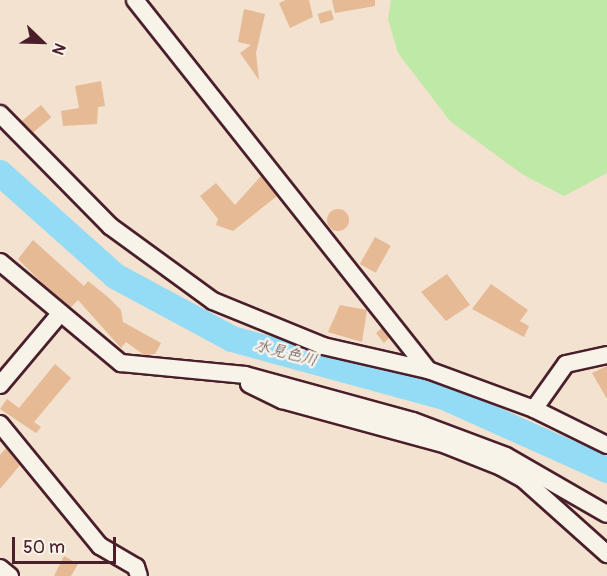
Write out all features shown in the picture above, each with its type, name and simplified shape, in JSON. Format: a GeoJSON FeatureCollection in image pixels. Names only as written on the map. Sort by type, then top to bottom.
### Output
{"type":"FeatureCollection","features":[{"type":"Feature","properties":{"kind":"street"},"geometry":{"type":"LineString","coordinates":[[135,0],[428,370]]}},
{"type":"Feature","properties":{"kind":"street"},"geometry":{"type":"LineString","coordinates":[[0,114],[110,226],[213,301],[323,346],[428,370],[534,409],[607,445]]}},
{"type":"Feature","properties":{"kind":"street"},"geometry":{"type":"LineString","coordinates":[[0,262],[59,315],[121,363],[138,368],[200,368],[237,378],[282,400],[446,445],[501,467],[523,479],[607,554]]}},
{"type":"Feature","properties":{"kind":"street"},"geometry":{"type":"LineString","coordinates":[[0,386],[59,315]]}},
{"type":"Feature","properties":{"kind":"street"},"geometry":{"type":"LineString","coordinates":[[534,409],[566,364],[607,355]]}},
{"type":"Feature","properties":{"kind":"street"},"geometry":{"type":"LineString","coordinates":[[237,378],[245,375],[413,421],[506,456],[607,514]]}},
{"type":"Feature","properties":{"kind":"street"},"geometry":{"type":"LineString","coordinates":[[0,424],[100,546],[136,567],[139,576]]}},
{"type":"Feature","properties":{"kind":"street"},"geometry":{"type":"LineString","coordinates":[[0,568],[10,576]]}},
{"type":"Feature","properties":{"kind":"green space"},"geometry":{"type":"Polygon","coordinates":[[[391,0],[607,0],[607,173],[564,196],[522,174],[450,121],[398,53],[388,19],[391,0]]]}},
{"type":"Feature","properties":{"kind":"building"},"geometry":{"type":"Polygon","coordinates":[[[286,0],[309,0],[313,17],[290,28],[279,3],[286,0]]]}},
{"type":"Feature","properties":{"kind":"building"},"geometry":{"type":"Polygon","coordinates":[[[332,0],[375,0],[375,6],[335,13],[332,0]]]}},
{"type":"Feature","properties":{"kind":"building"},"geometry":{"type":"Polygon","coordinates":[[[244,9],[265,14],[256,53],[259,80],[240,53],[251,45],[238,42],[244,9]]]}},
{"type":"Feature","properties":{"kind":"building"},"geometry":{"type":"Polygon","coordinates":[[[331,10],[334,20],[321,24],[318,14],[331,10]]]}},
{"type":"Feature","properties":{"kind":"building"},"geometry":{"type":"Polygon","coordinates":[[[101,81],[105,106],[98,107],[97,124],[63,126],[61,111],[79,108],[75,86],[101,81]]]}},
{"type":"Feature","properties":{"kind":"building"},"geometry":{"type":"Polygon","coordinates":[[[41,105],[51,117],[32,133],[22,121],[41,105]]]}},
{"type":"Feature","properties":{"kind":"building"},"geometry":{"type":"Polygon","coordinates":[[[261,176],[277,196],[233,231],[216,225],[218,219],[200,196],[216,183],[235,205],[261,176]]]}},
{"type":"Feature","properties":{"kind":"building"},"geometry":{"type":"Polygon","coordinates":[[[338,209],[346,212],[349,220],[346,228],[338,231],[330,228],[327,220],[330,212],[338,209]]]}},
{"type":"Feature","properties":{"kind":"building"},"geometry":{"type":"Polygon","coordinates":[[[375,237],[391,246],[376,273],[360,264],[375,237]]]}},
{"type":"Feature","properties":{"kind":"building"},"geometry":{"type":"Polygon","coordinates":[[[33,240],[84,286],[88,281],[109,298],[121,310],[123,322],[161,343],[155,354],[144,355],[126,342],[121,348],[78,300],[71,307],[43,284],[18,259],[33,240]]]}},
{"type":"Feature","properties":{"kind":"building"},"geometry":{"type":"Polygon","coordinates":[[[447,274],[470,305],[446,321],[421,292],[447,274]]]}},
{"type":"Feature","properties":{"kind":"building"},"geometry":{"type":"Polygon","coordinates":[[[491,284],[528,310],[520,321],[529,326],[524,337],[472,309],[491,284]]]}},
{"type":"Feature","properties":{"kind":"building"},"geometry":{"type":"Polygon","coordinates":[[[340,305],[367,310],[362,342],[328,332],[340,305]]]}},
{"type":"Feature","properties":{"kind":"building"},"geometry":{"type":"Polygon","coordinates":[[[382,328],[389,338],[384,343],[376,333],[382,328]]]}},
{"type":"Feature","properties":{"kind":"building"},"geometry":{"type":"Polygon","coordinates":[[[55,364],[71,378],[34,422],[41,427],[36,433],[0,409],[7,399],[19,408],[55,364]]]}},
{"type":"Feature","properties":{"kind":"building"},"geometry":{"type":"Polygon","coordinates":[[[607,366],[607,399],[592,373],[607,366]]]}},
{"type":"Feature","properties":{"kind":"building"},"geometry":{"type":"Polygon","coordinates":[[[6,448],[20,465],[0,489],[0,455],[6,448]]]}},
{"type":"Feature","properties":{"kind":"building"},"geometry":{"type":"Polygon","coordinates":[[[64,556],[78,564],[71,576],[54,576],[64,556]]]}},
{"type":"Feature","properties":{"kind":"waterway","name":"水見色川"},"geometry":{"type":"LineString","coordinates":[[0,173],[115,276],[232,339],[444,397],[607,470]]}}]}
